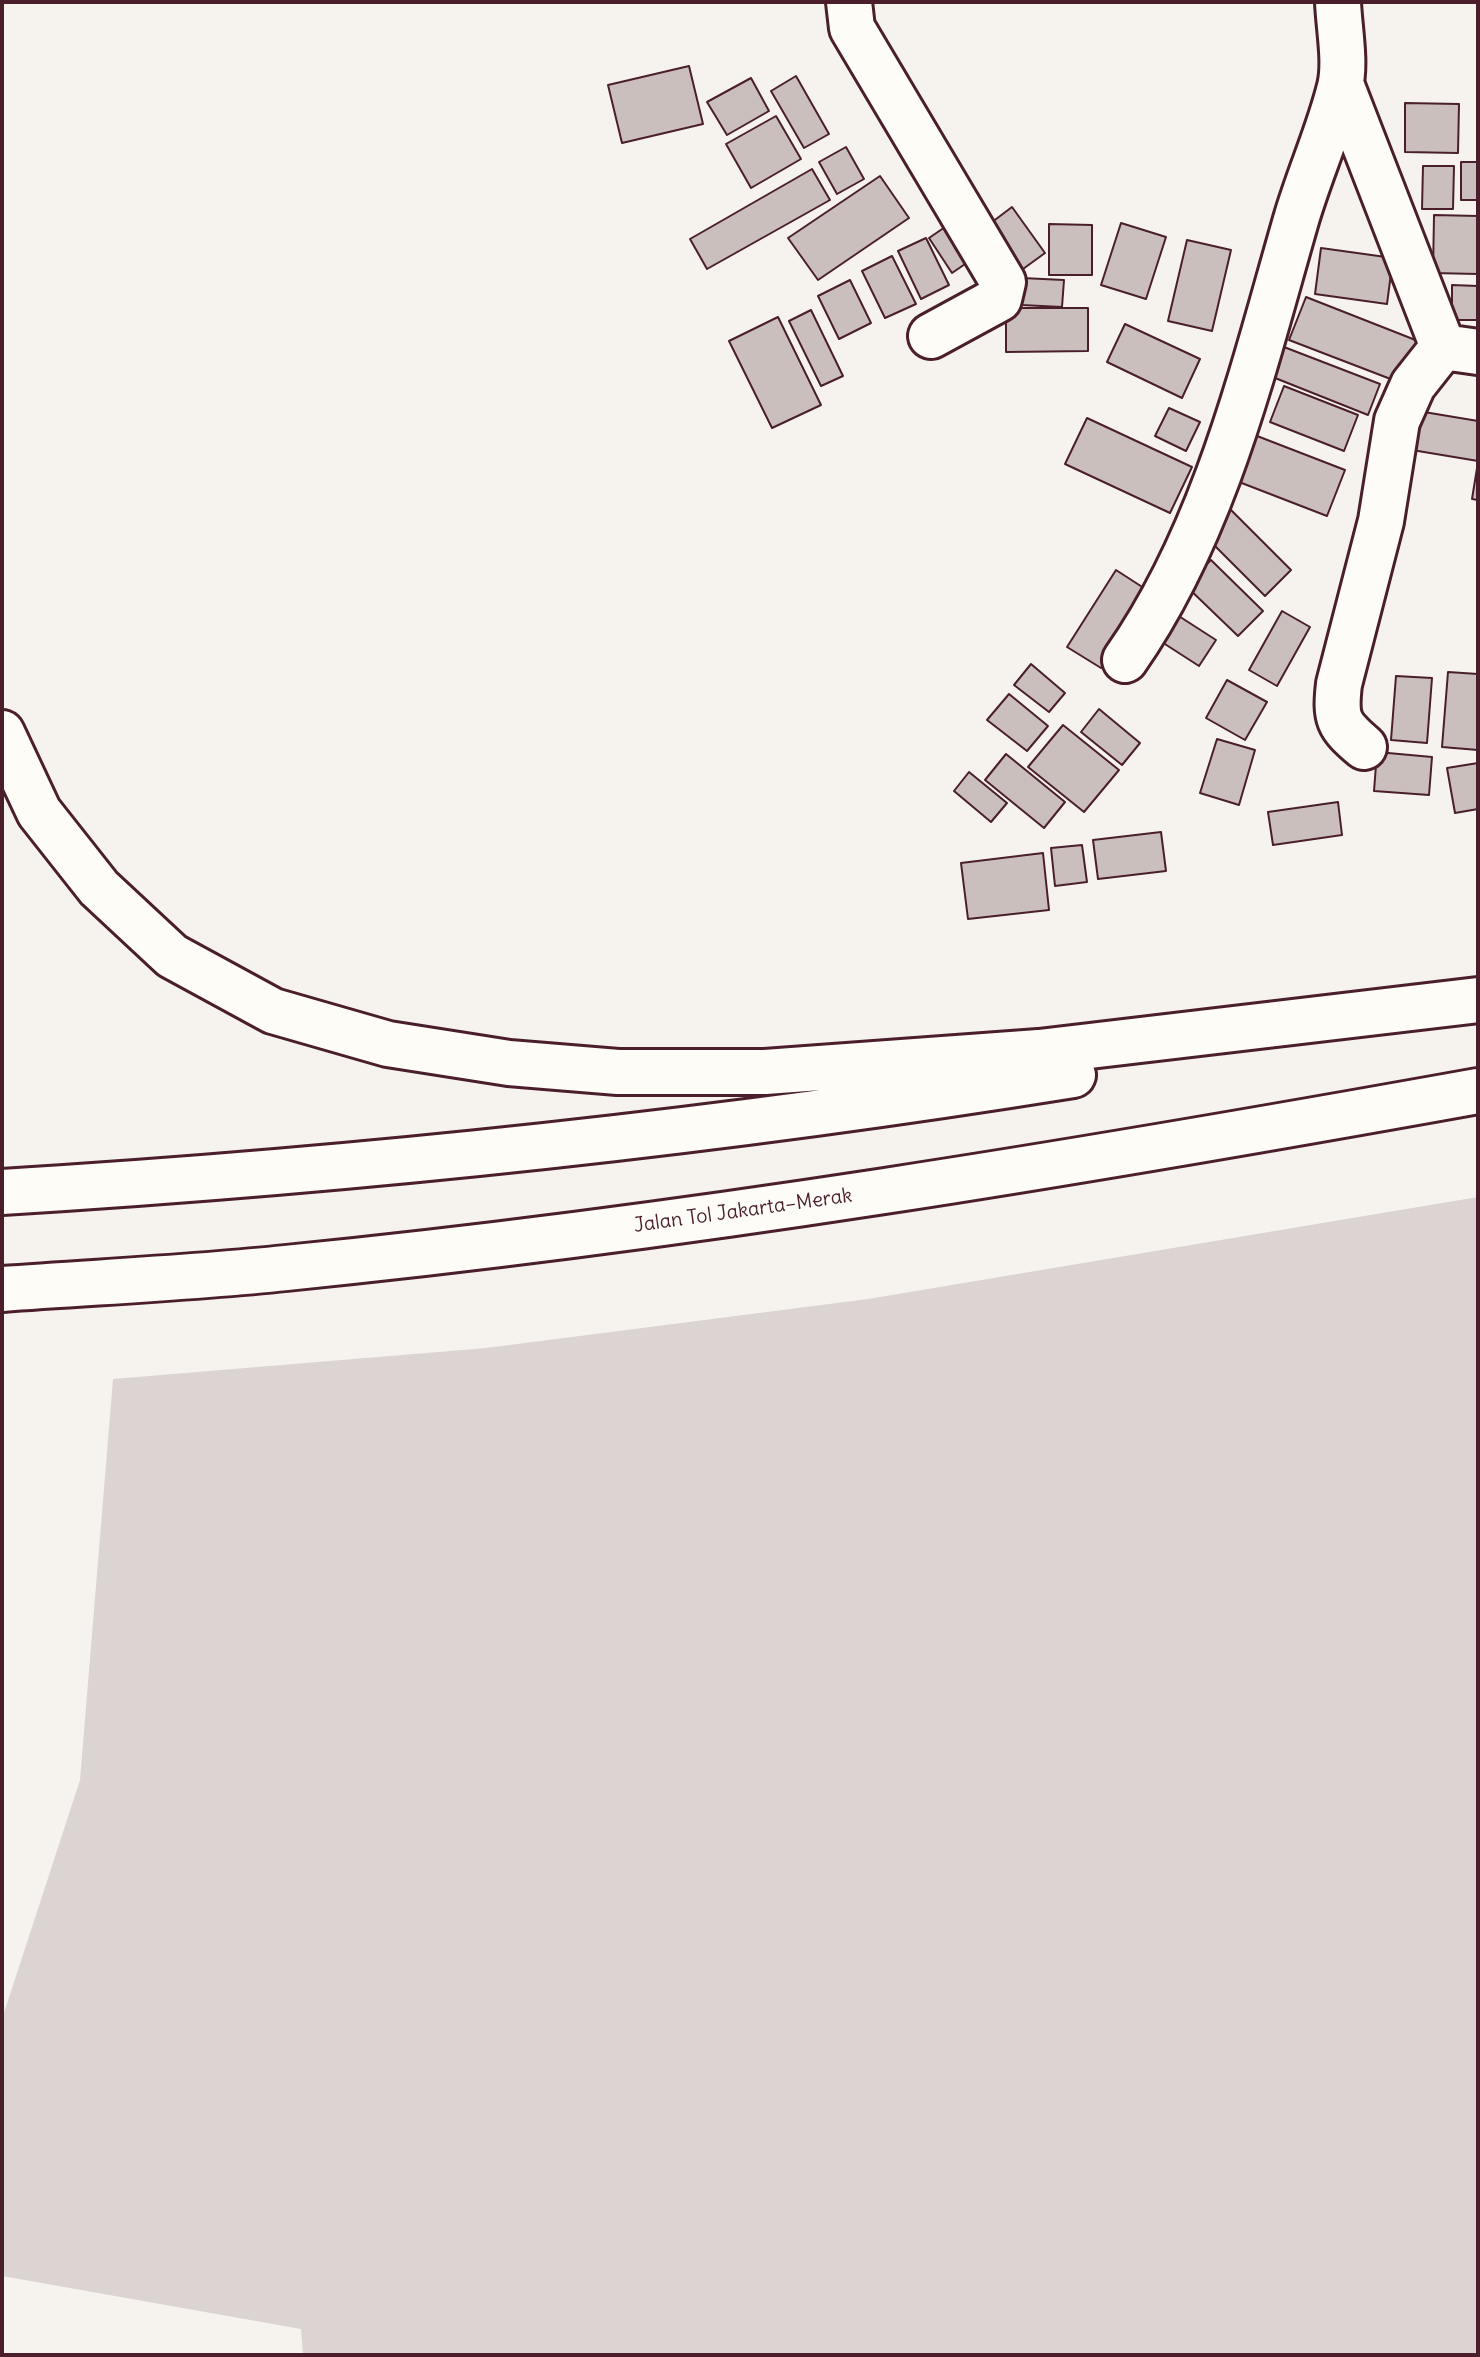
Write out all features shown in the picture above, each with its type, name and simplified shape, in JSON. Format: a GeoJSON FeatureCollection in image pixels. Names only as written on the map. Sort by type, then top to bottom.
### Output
{"type":"FeatureCollection","features":[{"type":"Feature","properties":{"kind":"main road"},"geometry":{"type":"LineString","coordinates":[[849,2],[852,28],[1003,282],[999,299],[931,336]]}},
{"type":"Feature","properties":{"kind":"main road"},"geometry":{"type":"LineString","coordinates":[[1338,2],[1341,84],[1460,349],[1413,385],[1397,421],[1381,521],[1339,684],[1336,708],[1342,728],[1364,747]]}},
{"type":"Feature","properties":{"kind":"main road"},"geometry":{"type":"LineString","coordinates":[[1125,660],[1159,611],[1181,569],[1242,412],[1312,163],[1341,84]]}},
{"type":"Feature","properties":{"kind":"main road"},"geometry":{"type":"LineString","coordinates":[[2,733],[39,812],[99,888],[172,956],[273,1011],[388,1044],[509,1063],[618,1072],[765,1072],[1039,1052],[1478,1003]]}},
{"type":"Feature","properties":{"kind":"main road"},"geometry":{"type":"LineString","coordinates":[[2,1192],[178,1181],[451,1156],[861,1109],[1478,1003]]}},
{"type":"Feature","properties":{"kind":"main road","name":"Jalan Tol Jakarta–Merak"},"geometry":{"type":"LineString","coordinates":[[2,1289],[284,1269],[731,1215],[1170,1146],[1478,1091]]}},
{"type":"Feature","properties":{"kind":"main road"},"geometry":{"type":"LineString","coordinates":[[2,1307],[284,1269]]}},
{"type":"Feature","properties":{"kind":"shaded area"},"geometry":{"type":"Polygon","coordinates":[[[1478,1197],[1478,2355],[303,2355],[301,2329],[2,2276],[2,2019],[80,1780],[113,1379],[486,1348],[868,1299],[1478,1197]]]}},
{"type":"Feature","properties":{"kind":"building"},"geometry":{"type":"Polygon","coordinates":[[[689,66],[703,124],[622,143],[608,85],[689,66]]]}},
{"type":"Feature","properties":{"kind":"building"},"geometry":{"type":"Polygon","coordinates":[[[796,76],[829,134],[804,148],[771,91],[796,76]]]}},
{"type":"Feature","properties":{"kind":"building"},"geometry":{"type":"Polygon","coordinates":[[[751,78],[769,111],[727,135],[707,102],[751,78]]]}},
{"type":"Feature","properties":{"kind":"building"},"geometry":{"type":"Polygon","coordinates":[[[1405,103],[1459,104],[1458,153],[1405,152],[1405,103]]]}},
{"type":"Feature","properties":{"kind":"building"},"geometry":{"type":"Polygon","coordinates":[[[776,116],[801,159],[751,188],[726,144],[776,116]]]}},
{"type":"Feature","properties":{"kind":"building"},"geometry":{"type":"Polygon","coordinates":[[[846,147],[864,179],[837,194],[819,162],[846,147]]]}},
{"type":"Feature","properties":{"kind":"building"},"geometry":{"type":"Polygon","coordinates":[[[1461,162],[1478,162],[1478,200],[1461,200],[1461,162]]]}},
{"type":"Feature","properties":{"kind":"building"},"geometry":{"type":"Polygon","coordinates":[[[1423,166],[1454,166],[1453,209],[1422,209],[1423,166]]]}},
{"type":"Feature","properties":{"kind":"building"},"geometry":{"type":"Polygon","coordinates":[[[812,169],[830,200],[707,269],[690,239],[812,169]]]}},
{"type":"Feature","properties":{"kind":"building"},"geometry":{"type":"Polygon","coordinates":[[[880,176],[909,218],[818,280],[788,238],[880,176]]]}},
{"type":"Feature","properties":{"kind":"building"},"geometry":{"type":"Polygon","coordinates":[[[1012,207],[1045,253],[1012,277],[979,232],[1012,207]]]}},
{"type":"Feature","properties":{"kind":"building"},"geometry":{"type":"Polygon","coordinates":[[[1434,215],[1478,216],[1478,274],[1433,273],[1434,215]]]}},
{"type":"Feature","properties":{"kind":"building"},"geometry":{"type":"Polygon","coordinates":[[[1121,223],[1166,237],[1146,299],[1101,285],[1121,223]]]}},
{"type":"Feature","properties":{"kind":"building"},"geometry":{"type":"Polygon","coordinates":[[[1049,224],[1092,225],[1092,275],[1049,275],[1049,224]]]}},
{"type":"Feature","properties":{"kind":"building"},"geometry":{"type":"Polygon","coordinates":[[[948,225],[971,260],[952,273],[929,238],[948,225]]]}},
{"type":"Feature","properties":{"kind":"building"},"geometry":{"type":"Polygon","coordinates":[[[926,238],[949,285],[921,299],[898,251],[926,238]]]}},
{"type":"Feature","properties":{"kind":"building"},"geometry":{"type":"Polygon","coordinates":[[[1187,240],[1231,250],[1212,331],[1168,321],[1187,240]]]}},
{"type":"Feature","properties":{"kind":"building"},"geometry":{"type":"Polygon","coordinates":[[[1321,248],[1393,258],[1387,304],[1315,294],[1321,248]]]}},
{"type":"Feature","properties":{"kind":"building"},"geometry":{"type":"Polygon","coordinates":[[[892,256],[916,304],[885,318],[862,271],[892,256]]]}},
{"type":"Feature","properties":{"kind":"building"},"geometry":{"type":"Polygon","coordinates":[[[1022,278],[1064,280],[1062,307],[1021,305],[1022,278]]]}},
{"type":"Feature","properties":{"kind":"building"},"geometry":{"type":"Polygon","coordinates":[[[850,280],[871,323],[839,339],[818,296],[850,280]]]}},
{"type":"Feature","properties":{"kind":"building"},"geometry":{"type":"Polygon","coordinates":[[[1452,285],[1478,286],[1478,320],[1452,320],[1452,285]]]}},
{"type":"Feature","properties":{"kind":"building"},"geometry":{"type":"Polygon","coordinates":[[[1306,297],[1418,341],[1401,383],[1289,340],[1306,297]]]}},
{"type":"Feature","properties":{"kind":"building"},"geometry":{"type":"Polygon","coordinates":[[[1006,308],[1088,308],[1088,351],[1006,352],[1006,308]]]}},
{"type":"Feature","properties":{"kind":"building"},"geometry":{"type":"Polygon","coordinates":[[[811,310],[843,376],[821,386],[789,321],[811,310]]]}},
{"type":"Feature","properties":{"kind":"building"},"geometry":{"type":"Polygon","coordinates":[[[778,317],[821,405],[772,428],[729,341],[778,317]]]}},
{"type":"Feature","properties":{"kind":"building"},"geometry":{"type":"Polygon","coordinates":[[[1125,324],[1200,359],[1182,398],[1107,362],[1125,324]]]}},
{"type":"Feature","properties":{"kind":"building"},"geometry":{"type":"Polygon","coordinates":[[[1271,342],[1380,384],[1368,415],[1260,372],[1271,342]]]}},
{"type":"Feature","properties":{"kind":"building"},"geometry":{"type":"Polygon","coordinates":[[[1284,386],[1358,415],[1344,451],[1270,422],[1284,386]]]}},
{"type":"Feature","properties":{"kind":"building"},"geometry":{"type":"Polygon","coordinates":[[[1169,408],[1200,422],[1186,451],[1155,436],[1169,408]]]}},
{"type":"Feature","properties":{"kind":"building"},"geometry":{"type":"Polygon","coordinates":[[[1418,411],[1478,421],[1478,461],[1412,450],[1418,411]]]}},
{"type":"Feature","properties":{"kind":"building"},"geometry":{"type":"Polygon","coordinates":[[[1087,418],[1192,467],[1170,513],[1065,464],[1087,418]]]}},
{"type":"Feature","properties":{"kind":"building"},"geometry":{"type":"Polygon","coordinates":[[[1239,429],[1345,470],[1327,516],[1221,475],[1239,429]]]}},
{"type":"Feature","properties":{"kind":"building"},"geometry":{"type":"Polygon","coordinates":[[[1478,462],[1478,500],[1472,499],[1478,462]]]}},
{"type":"Feature","properties":{"kind":"building"},"geometry":{"type":"Polygon","coordinates":[[[1231,510],[1291,570],[1265,596],[1205,536],[1231,510]]]}},
{"type":"Feature","properties":{"kind":"building"},"geometry":{"type":"Polygon","coordinates":[[[1211,560],[1263,611],[1238,636],[1185,585],[1211,560]]]}},
{"type":"Feature","properties":{"kind":"building"},"geometry":{"type":"Polygon","coordinates":[[[1116,570],[1150,592],[1101,668],[1067,647],[1116,570]]]}},
{"type":"Feature","properties":{"kind":"building"},"geometry":{"type":"Polygon","coordinates":[[[1171,611],[1216,640],[1199,666],[1154,637],[1171,611]]]}},
{"type":"Feature","properties":{"kind":"building"},"geometry":{"type":"Polygon","coordinates":[[[1282,611],[1310,627],[1277,686],[1249,670],[1282,611]]]}},
{"type":"Feature","properties":{"kind":"building"},"geometry":{"type":"Polygon","coordinates":[[[1031,664],[1065,693],[1049,712],[1014,685],[1031,664]]]}},
{"type":"Feature","properties":{"kind":"building"},"geometry":{"type":"Polygon","coordinates":[[[1448,672],[1478,674],[1478,750],[1442,747],[1448,672]]]}},
{"type":"Feature","properties":{"kind":"building"},"geometry":{"type":"Polygon","coordinates":[[[1396,676],[1432,678],[1427,743],[1391,740],[1396,676]]]}},
{"type":"Feature","properties":{"kind":"building"},"geometry":{"type":"Polygon","coordinates":[[[1227,680],[1267,702],[1245,740],[1206,718],[1227,680]]]}},
{"type":"Feature","properties":{"kind":"building"},"geometry":{"type":"Polygon","coordinates":[[[1009,694],[1048,726],[1027,751],[987,720],[1009,694]]]}},
{"type":"Feature","properties":{"kind":"building"},"geometry":{"type":"Polygon","coordinates":[[[1099,709],[1140,743],[1122,765],[1081,732],[1099,709]]]}},
{"type":"Feature","properties":{"kind":"building"},"geometry":{"type":"Polygon","coordinates":[[[1063,725],[1119,770],[1084,812],[1028,767],[1063,725]]]}},
{"type":"Feature","properties":{"kind":"building"},"geometry":{"type":"Polygon","coordinates":[[[1217,739],[1255,750],[1239,805],[1200,793],[1217,739]]]}},
{"type":"Feature","properties":{"kind":"building"},"geometry":{"type":"Polygon","coordinates":[[[1377,752],[1432,757],[1429,795],[1374,791],[1377,752]]]}},
{"type":"Feature","properties":{"kind":"building"},"geometry":{"type":"Polygon","coordinates":[[[1006,754],[1065,802],[1044,828],[985,780],[1006,754]]]}},
{"type":"Feature","properties":{"kind":"building"},"geometry":{"type":"Polygon","coordinates":[[[1478,763],[1478,809],[1455,813],[1447,768],[1478,763]]]}},
{"type":"Feature","properties":{"kind":"building"},"geometry":{"type":"Polygon","coordinates":[[[969,772],[1007,803],[991,822],[954,791],[969,772]]]}},
{"type":"Feature","properties":{"kind":"building"},"geometry":{"type":"Polygon","coordinates":[[[1338,802],[1342,835],[1273,845],[1268,812],[1338,802]]]}},
{"type":"Feature","properties":{"kind":"building"},"geometry":{"type":"Polygon","coordinates":[[[1161,832],[1166,871],[1098,879],[1093,840],[1161,832]]]}},
{"type":"Feature","properties":{"kind":"building"},"geometry":{"type":"Polygon","coordinates":[[[1082,845],[1087,882],[1055,886],[1051,848],[1082,845]]]}},
{"type":"Feature","properties":{"kind":"building"},"geometry":{"type":"Polygon","coordinates":[[[1043,853],[1049,910],[968,919],[961,863],[1043,853]]]}}]}
